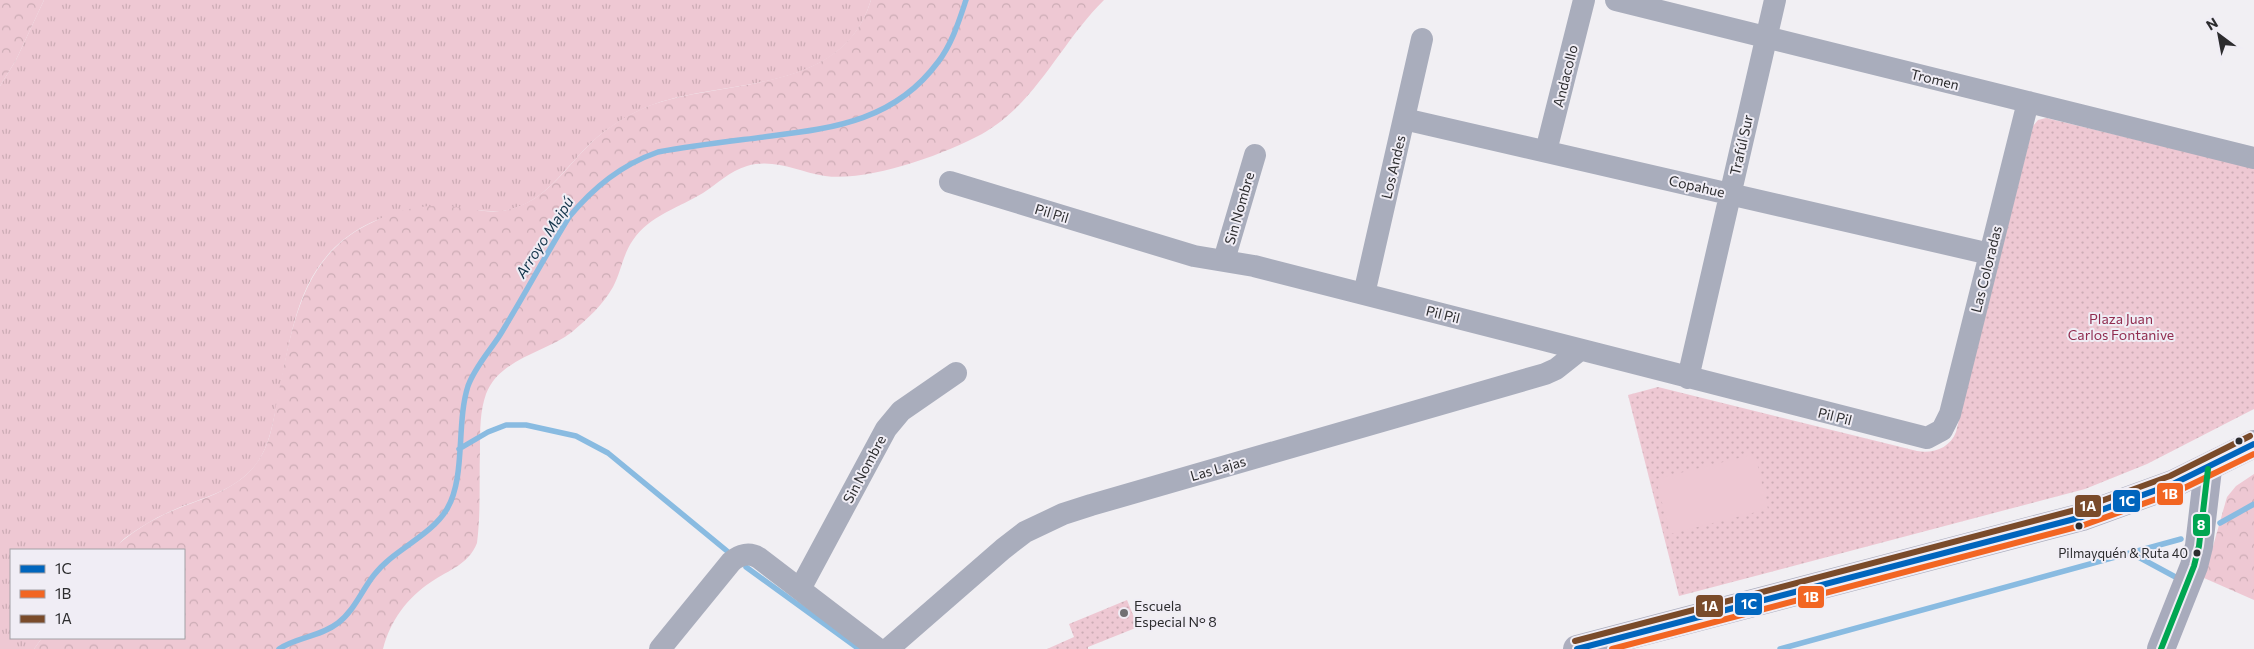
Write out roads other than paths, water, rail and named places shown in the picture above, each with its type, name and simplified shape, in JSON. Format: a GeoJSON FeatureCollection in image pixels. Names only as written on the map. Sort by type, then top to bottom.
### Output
{"type":"FeatureCollection","features":[{"type":"Feature","properties":{"kind":"main road"},"geometry":{"type":"LineString","coordinates":[[1577,649],[2075,519],[2147,494],[2208,468],[2254,444]]}},
{"type":"Feature","properties":{"kind":"street","name":"Andacollo"},"geometry":{"type":"LineString","coordinates":[[1546,152],[1584,0]]}},
{"type":"Feature","properties":{"kind":"street","name":"Tromen"},"geometry":{"type":"LineString","coordinates":[[1616,0],[2254,158]]}},
{"type":"Feature","properties":{"kind":"street","name":"Trafúl Sur"},"geometry":{"type":"LineString","coordinates":[[1688,378],[1775,0]]}},
{"type":"Feature","properties":{"kind":"street","name":"Los Andes"},"geometry":{"type":"LineString","coordinates":[[1364,294],[1422,39]]}},
{"type":"Feature","properties":{"kind":"street","name":"Las Coloradas"},"geometry":{"type":"LineString","coordinates":[[1938,433],[1946,425],[1950,414],[2028,102]]}},
{"type":"Feature","properties":{"kind":"street","name":"Copahue"},"geometry":{"type":"LineString","coordinates":[[1404,119],[1990,254]]}},
{"type":"Feature","properties":{"kind":"street","name":"Sin Nombre"},"geometry":{"type":"LineString","coordinates":[[1224,260],[1255,155]]}},
{"type":"Feature","properties":{"kind":"street","name":"Pil Pil"},"geometry":{"type":"LineString","coordinates":[[950,182],[1194,256],[1254,266],[1921,437],[1927,438],[1938,433]]}},
{"type":"Feature","properties":{"kind":"street","name":"Las Lajas"},"geometry":{"type":"LineString","coordinates":[[888,649],[1003,549],[1025,532],[1050,519],[1091,505],[1545,374],[1556,369],[1580,350]]}},
{"type":"Feature","properties":{"kind":"street","name":"Sin Nombre"},"geometry":{"type":"LineString","coordinates":[[800,589],[886,429],[901,411],[956,373]]}},
{"type":"Feature","properties":{"kind":"street"},"geometry":{"type":"LineString","coordinates":[[2161,649],[2194,566],[2199,546],[2208,468]]}},
{"type":"Feature","properties":{"kind":"street"},"geometry":{"type":"LineString","coordinates":[[660,649],[732,562],[739,556],[750,554],[800,589],[878,649]]}},
{"type":"Feature","properties":{"kind":"waterway","name":"Arroyo Maipú"},"geometry":{"type":"LineString","coordinates":[[279,649],[331,628],[338,623],[349,613],[382,566],[422,535],[440,519],[447,509],[457,481],[464,401],[471,379],[500,335],[569,217],[588,196],[620,170],[658,152],[819,129],[864,117],[884,108],[903,96],[921,81],[938,62],[951,40],[966,0]]}},
{"type":"Feature","properties":{"kind":"waterway"},"geometry":{"type":"LineString","coordinates":[[459,449],[488,432],[506,425],[526,425],[576,436],[608,453],[727,551]]}},
{"type":"Feature","properties":{"kind":"waterway"},"geometry":{"type":"LineString","coordinates":[[2220,523],[2254,504]]}},
{"type":"Feature","properties":{"kind":"waterway"},"geometry":{"type":"LineString","coordinates":[[1780,649],[2181,539]]}},
{"type":"Feature","properties":{"kind":"waterway"},"geometry":{"type":"LineString","coordinates":[[2131,553],[2181,580]]}},
{"type":"Feature","properties":{"kind":"waterway"},"geometry":{"type":"LineString","coordinates":[[746,567],[859,649]]}},
{"type":"Feature","properties":{"kind":"place","name":"Pilmayquén & Ruta 40"},"geometry":{"type":"Point","coordinates":[2197,553]}},
{"type":"Feature","properties":{"kind":"place","name":"Escuela Especial N° 8"},"geometry":{"type":"Point","coordinates":[1124,613]}},
{"type":"Feature","properties":{"kind":"park label","name":"Plaza Juan Carlos Fontanive"},"geometry":{"type":"Point","coordinates":[2121,326]}}]}
